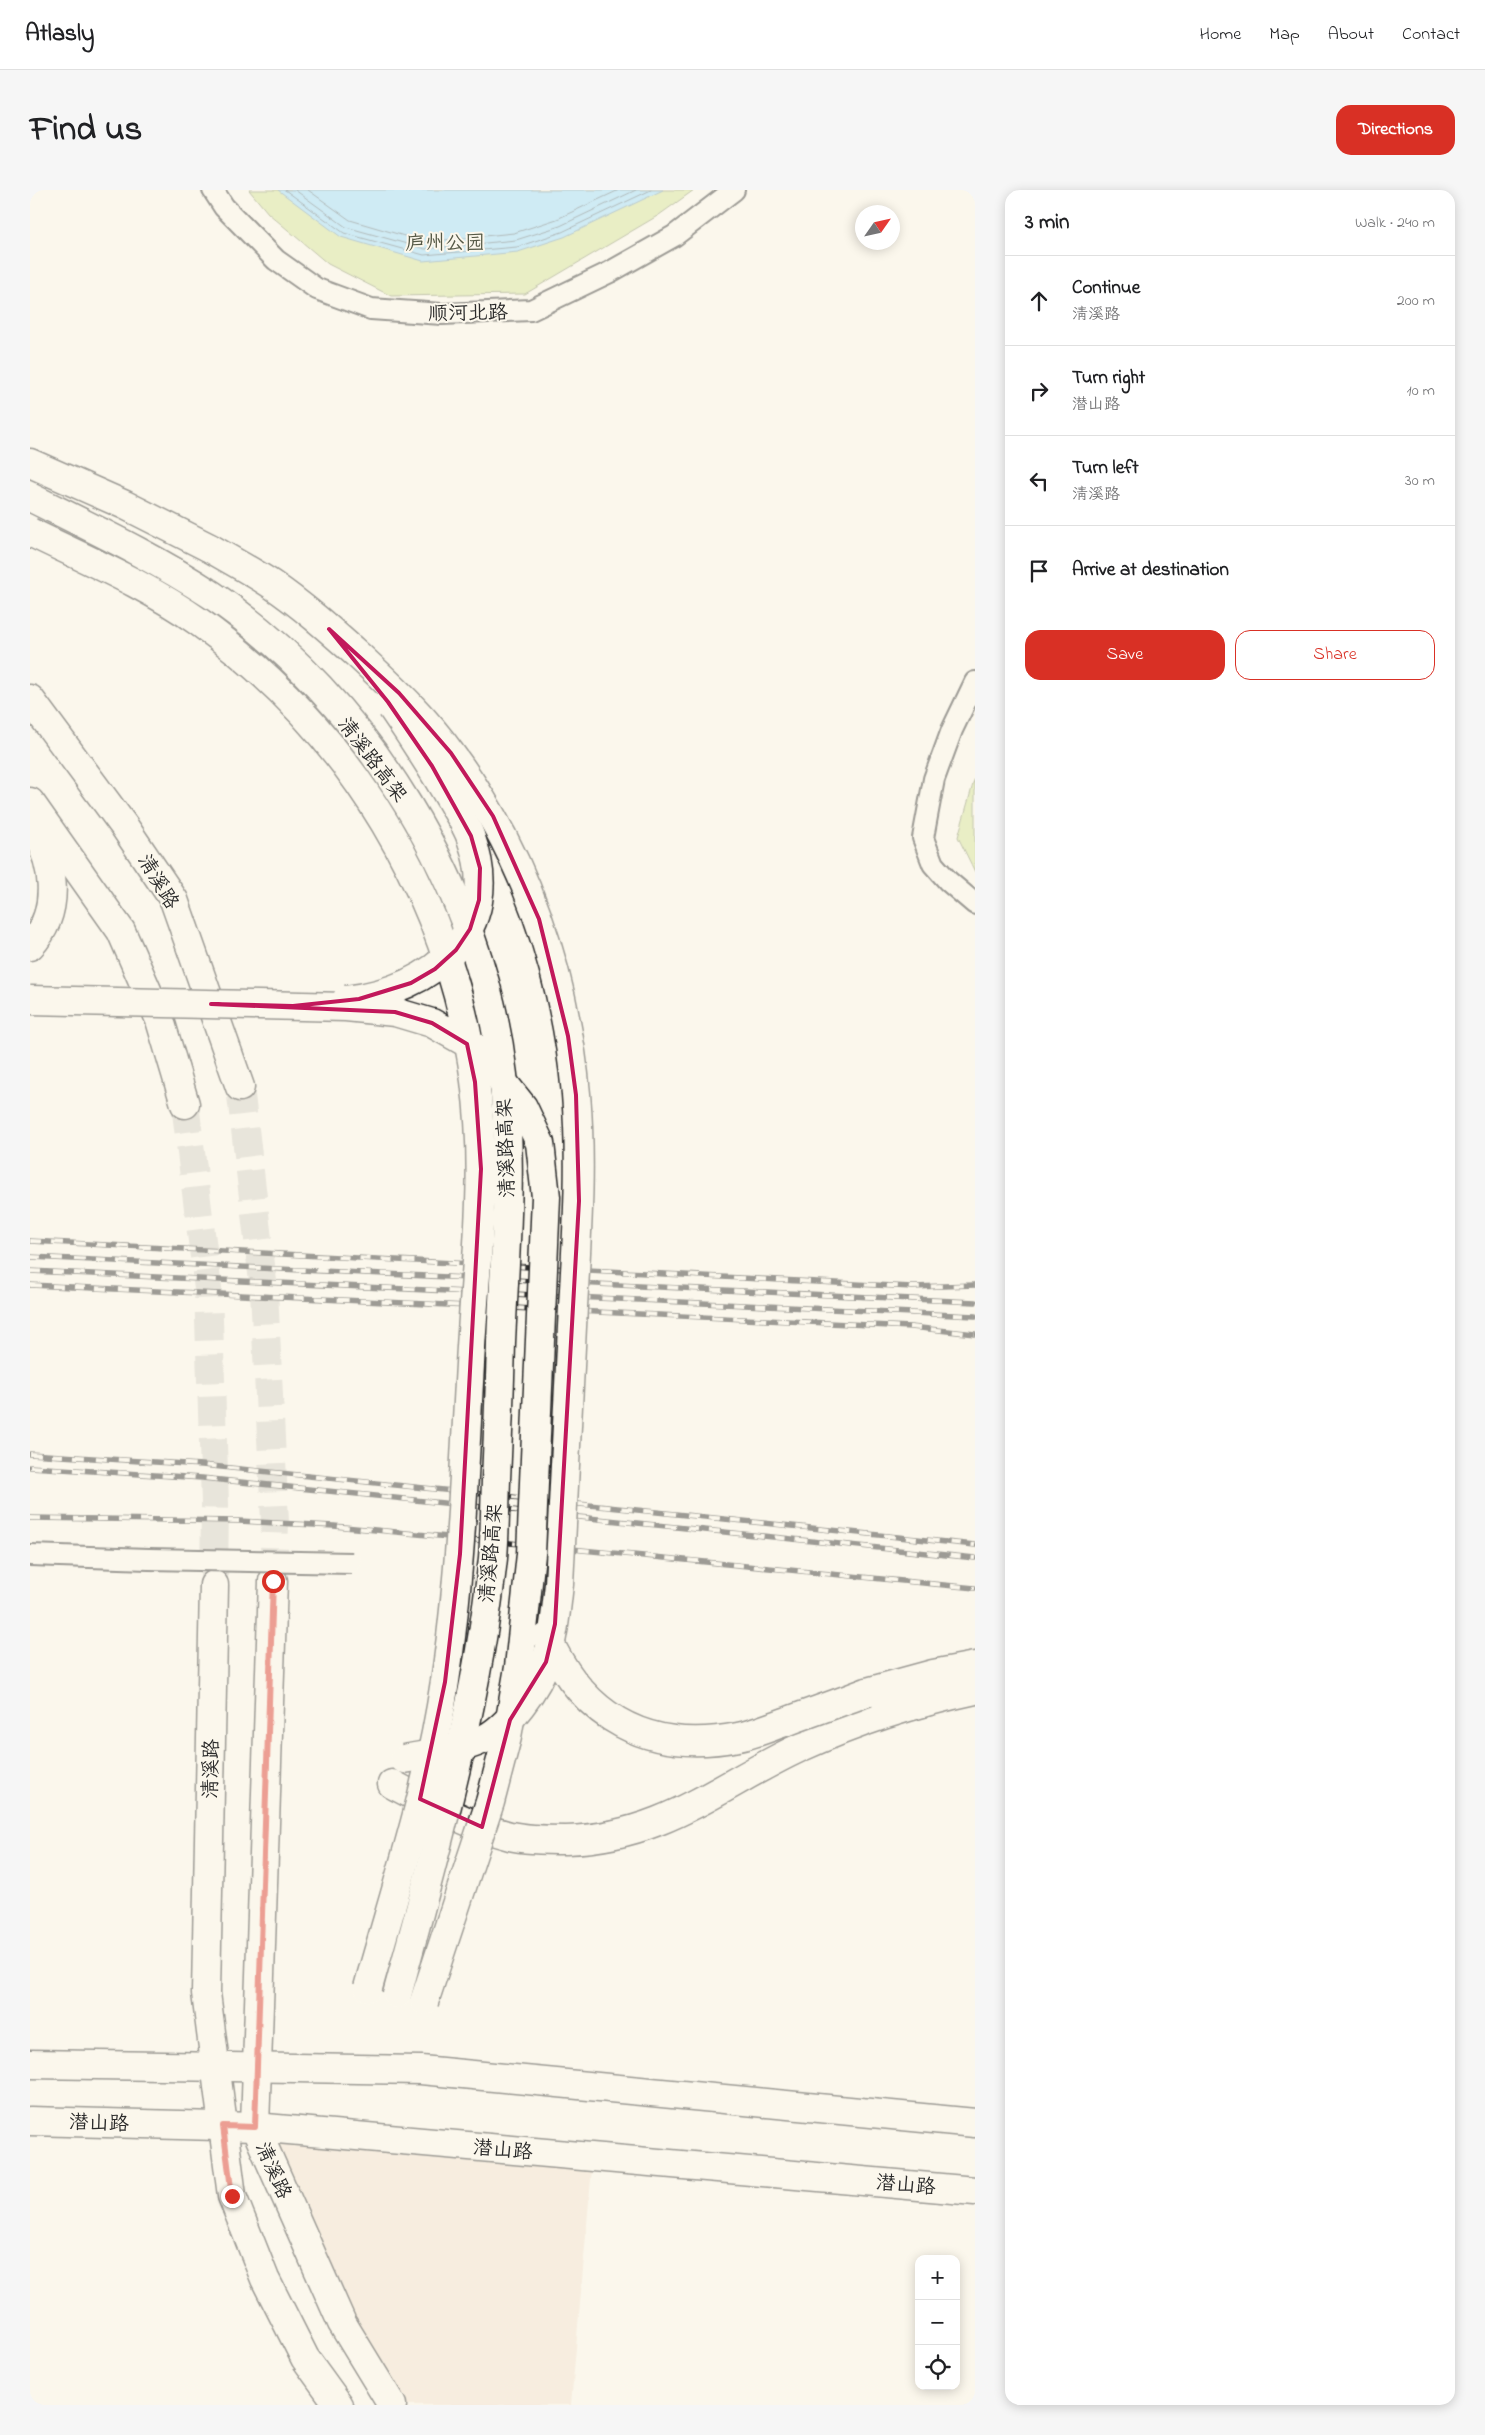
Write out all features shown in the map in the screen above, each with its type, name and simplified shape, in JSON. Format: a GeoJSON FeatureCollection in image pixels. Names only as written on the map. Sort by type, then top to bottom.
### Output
{"type":"FeatureCollection","features":[{"type":"Feature","properties":{"kind":"main road"},"geometry":{"type":"LineString","coordinates":[[30,463],[125,505],[210,548],[270,584],[329,629],[405,700],[451,753],[493,816],[519,869],[539,919],[554,968],[568,1036],[576,1095],[579,1201],[555,1624],[546,1662],[530,1691],[511,1719],[484,1739],[447,1752],[404,1759]]}},
{"type":"Feature","properties":{"kind":"main road","name":"清溪路高架"},"geometry":{"type":"LineString","coordinates":[[30,497],[146,555],[214,597],[278,647],[320,690],[386,769],[421,826],[449,882],[470,934],[486,990],[503,1073],[508,1169],[493,1555],[473,1690],[453,1790],[397,1995]]}},
{"type":"Feature","properties":{"kind":"main road","name":"清溪路高架"},"geometry":{"type":"LineString","coordinates":[[30,532],[132,581],[196,620],[257,667],[303,712],[363,788],[396,841],[422,893],[442,944],[458,999],[475,1082],[481,1169],[460,1554],[445,1682],[425,1783],[368,1988]]}},
{"type":"Feature","properties":{"kind":"main road"},"geometry":{"type":"LineString","coordinates":[[329,629],[388,702],[432,766],[471,836],[480,868],[480,900],[470,928],[456,950],[435,969],[411,983],[349,1000],[293,1006],[186,1003],[176,1003],[166,1003],[157,1003],[147,1003],[30,1000],[139,1002],[149,1003],[158,1003],[168,1003],[178,1003],[188,1004],[198,1004],[346,1007],[395,1012],[432,1023],[476,1048],[523,1107],[540,1143],[546,1197],[531,1554],[519,1666],[507,1737],[487,1811],[424,2002]]}},
{"type":"Feature","properties":{"kind":"main road","name":"清溪路"},"geometry":{"type":"LineString","coordinates":[[30,699],[124,826],[174,900],[240,1088]]}},
{"type":"Feature","properties":{"kind":"main road"},"geometry":{"type":"LineString","coordinates":[[30,802],[121,931],[160,1020],[185,1104]]}},
{"type":"Feature","properties":{"kind":"main road"},"geometry":{"type":"LineString","coordinates":[[30,824],[49,861],[53,883],[50,910],[42,934],[30,946]]}},
{"type":"Feature","properties":{"kind":"main road"},"geometry":{"type":"LineString","coordinates":[[531,1554],[538,1605],[547,1638],[560,1666],[580,1693],[602,1712],[623,1724],[650,1735],[682,1742],[739,1737],[867,1692],[932,1674],[975,1666]]}},
{"type":"Feature","properties":{"kind":"main road","name":"清溪路"},"geometry":{"type":"LineString","coordinates":[[273,1581],[255,2127],[342,2323],[392,2405]]}},
{"type":"Feature","properties":{"kind":"main road","name":"清溪路"},"geometry":{"type":"LineString","coordinates":[[214,1585],[206,1993],[232,2196],[265,2280],[305,2358],[339,2405]]}},
{"type":"Feature","properties":{"kind":"main road"},"geometry":{"type":"LineString","coordinates":[[392,1784],[459,1819],[510,1836],[550,1840],[588,1839],[653,1825],[684,1812],[798,1749],[840,1730],[881,1715],[975,1690]]}},
{"type":"Feature","properties":{"kind":"main road"},"geometry":{"type":"LineString","coordinates":[[30,2064],[422,2070],[975,2123]]}},
{"type":"Feature","properties":{"kind":"main road","name":"潜山路"},"geometry":{"type":"LineString","coordinates":[[30,2121],[255,2127],[975,2191]]}},
{"type":"Feature","properties":{"kind":"street","name":"顺河北路"},"geometry":{"type":"LineString","coordinates":[[213,190],[224,207],[270,254],[318,289],[370,309],[442,314],[531,310],[610,272],[674,236],[734,190]]}},
{"type":"Feature","properties":{"kind":"street"},"geometry":{"type":"LineString","coordinates":[[975,682],[952,730],[934,779],[924,838],[933,864],[948,881],[975,904]]}},
{"type":"Feature","properties":{"kind":"street"},"geometry":{"type":"LineString","coordinates":[[30,1555],[352,1563]]}},
{"type":"Feature","properties":{"kind":"highlighted area"},"geometry":{"type":"Polygon","coordinates":[[[329,629],[399,693],[451,753],[493,816],[539,919],[568,1036],[576,1095],[579,1201],[555,1624],[546,1662],[510,1720],[482,1827],[420,1799],[445,1682],[460,1554],[481,1169],[475,1082],[467,1044],[432,1023],[395,1012],[211,1004],[293,1006],[359,999],[411,983],[435,969],[456,950],[470,929],[479,900],[480,868],[471,836],[432,766],[388,702],[329,629]]]}},
{"type":"Feature","properties":{"kind":"shaded area"},"geometry":{"type":"Polygon","coordinates":[[[255,2127],[593,2157],[571,2405],[392,2405],[255,2127]]]}},
{"type":"Feature","properties":{"kind":"green space","name":"庐州公园"},"geometry":{"type":"Polygon","coordinates":[[[249,190],[694,190],[659,215],[525,294],[391,296],[328,264],[268,213],[249,190]]]}},
{"type":"Feature","properties":{"kind":"green space"},"geometry":{"type":"Polygon","coordinates":[[[975,777],[975,872],[958,837],[975,777]]]}},
{"type":"Feature","properties":{"kind":"water"},"geometry":{"type":"Polygon","coordinates":[[[278,190],[663,190],[564,237],[518,252],[423,261],[341,237],[278,190]]]}},
{"type":"Feature","properties":{"kind":"tunnel"},"geometry":{"type":"LineString","coordinates":[[240,1087],[264,1290],[275,1522],[273,1581]]}},
{"type":"Feature","properties":{"kind":"tunnel"},"geometry":{"type":"LineString","coordinates":[[185,1104],[208,1289],[215,1504],[214,1585]]}},
{"type":"Feature","properties":{"kind":"railway"},"geometry":{"type":"LineString","coordinates":[[30,1241],[912,1287],[975,1285]]}},
{"type":"Feature","properties":{"kind":"railway"},"geometry":{"type":"LineString","coordinates":[[30,1257],[975,1302]]}},
{"type":"Feature","properties":{"kind":"railway"},"geometry":{"type":"LineString","coordinates":[[30,1271],[975,1316]]}},
{"type":"Feature","properties":{"kind":"railway"},"geometry":{"type":"LineString","coordinates":[[30,1285],[911,1327],[975,1334]]}},
{"type":"Feature","properties":{"kind":"railway"},"geometry":{"type":"LineString","coordinates":[[30,1454],[202,1465],[975,1545]]}},
{"type":"Feature","properties":{"kind":"railway"},"geometry":{"type":"LineString","coordinates":[[30,1467],[202,1478],[975,1558]]}},
{"type":"Feature","properties":{"kind":"railway"},"geometry":{"type":"LineString","coordinates":[[30,1518],[239,1521],[334,1526],[975,1588]]}},
{"type":"Feature","properties":{"kind":"route"},"geometry":{"type":"LineString","coordinates":[[232,2196],[223,2126],[255,2127],[273,1581]]}}]}
